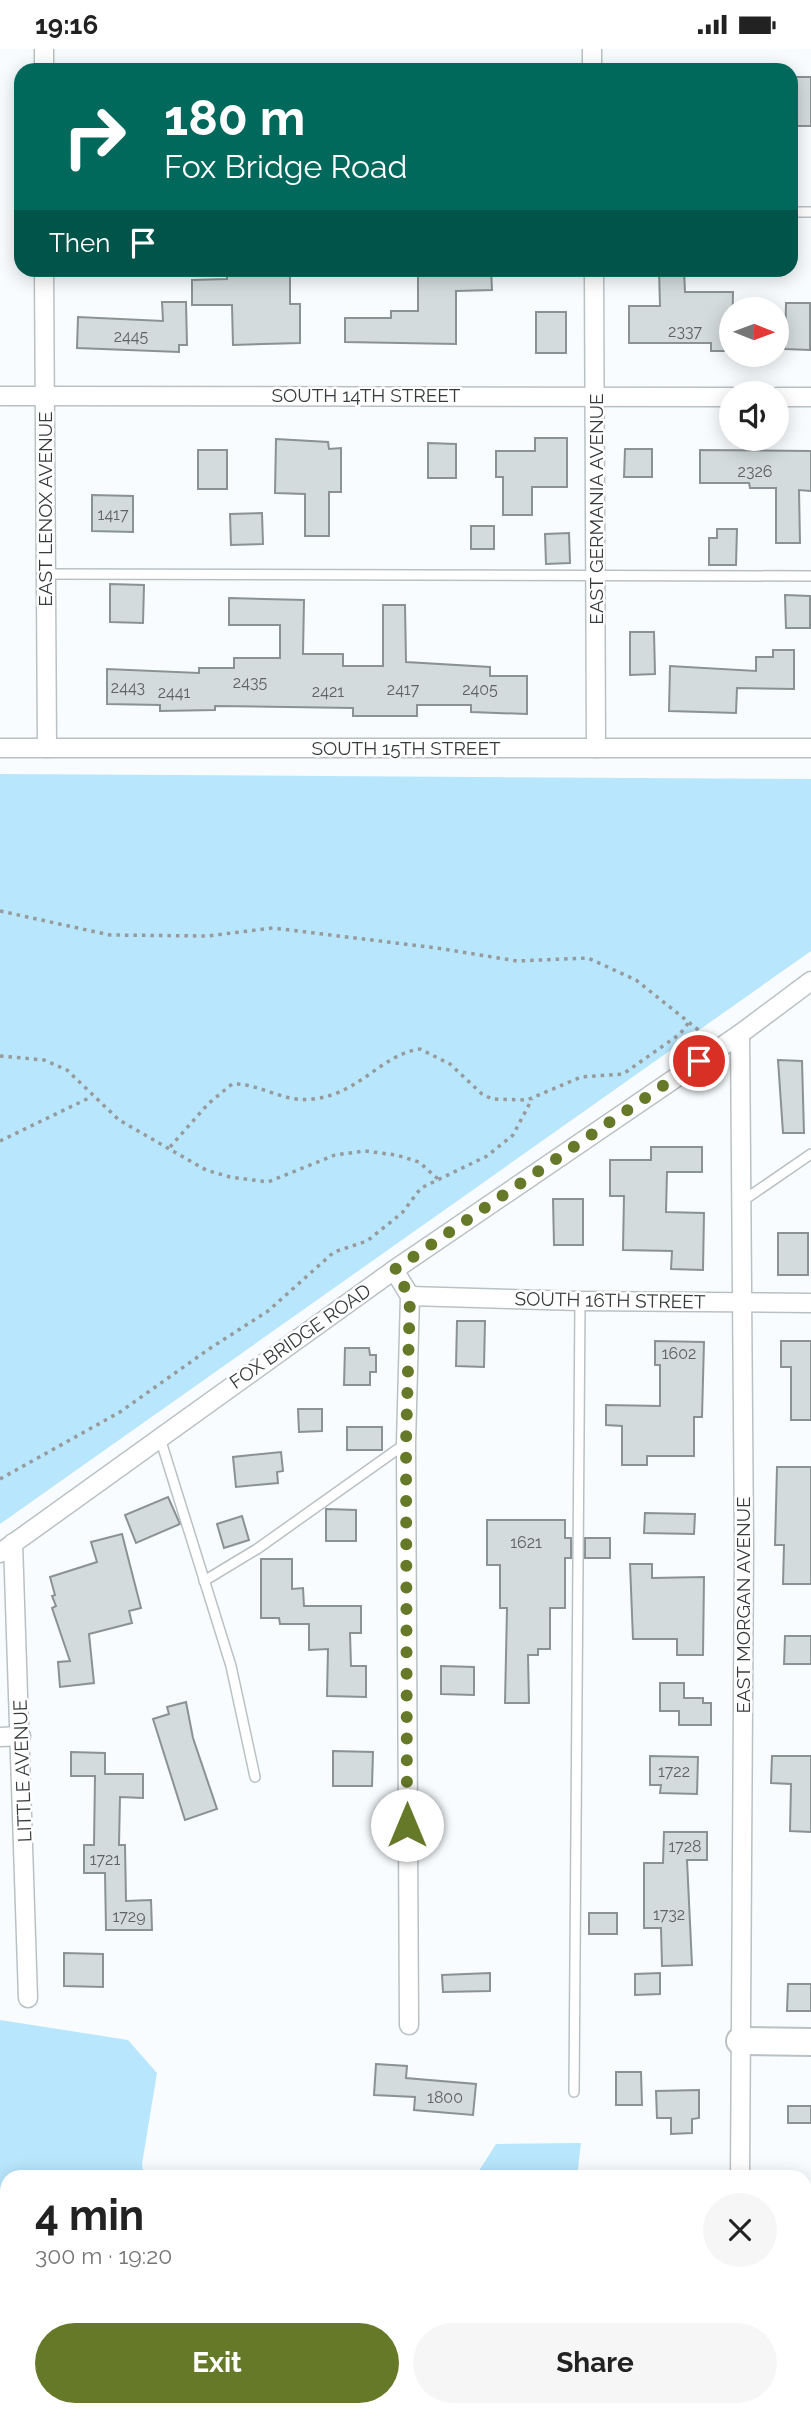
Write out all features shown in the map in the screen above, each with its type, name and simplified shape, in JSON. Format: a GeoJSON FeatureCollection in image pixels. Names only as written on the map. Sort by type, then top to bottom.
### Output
{"type":"FeatureCollection","features":[{"type":"Feature","properties":{"kind":"street","name":"EAST LENOX AVENUE"},"geometry":{"type":"LineString","coordinates":[[44,277],[47,748]]}},
{"type":"Feature","properties":{"kind":"street","name":"EAST GERMANIA AVENUE"},"geometry":{"type":"LineString","coordinates":[[594,277],[596,748]]}},
{"type":"Feature","properties":{"kind":"street","name":"SOUTH 14TH STREET"},"geometry":{"type":"LineString","coordinates":[[0,396],[719,397]]}},
{"type":"Feature","properties":{"kind":"street"},"geometry":{"type":"LineString","coordinates":[[789,397],[811,397]]}},
{"type":"Feature","properties":{"kind":"street","name":"SOUTH 15TH STREET"},"geometry":{"type":"LineString","coordinates":[[0,748],[811,748]]}},
{"type":"Feature","properties":{"kind":"street","name":"FOX BRIDGE ROAD"},"geometry":{"type":"LineString","coordinates":[[7,1548],[394,1270],[740,1034],[811,981]]}},
{"type":"Feature","properties":{"kind":"street","name":"EAST MORGAN AVENUE"},"geometry":{"type":"LineString","coordinates":[[740,1034],[744,1545],[740,2170]]}},
{"type":"Feature","properties":{"kind":"street"},"geometry":{"type":"LineString","coordinates":[[394,1270],[410,1296],[406,1443],[409,2025]]}},
{"type":"Feature","properties":{"kind":"street","name":"SOUTH 16TH STREET"},"geometry":{"type":"LineString","coordinates":[[410,1296],[811,1303]]}},
{"type":"Feature","properties":{"kind":"street","name":"LITTLE AVENUE"},"geometry":{"type":"LineString","coordinates":[[7,1548],[21,1736],[28,1998]]}},
{"type":"Feature","properties":{"kind":"street"},"geometry":{"type":"LineString","coordinates":[[0,1737],[21,1736]]}},
{"type":"Feature","properties":{"kind":"street"},"geometry":{"type":"LineString","coordinates":[[740,2041],[811,2042]]}},
{"type":"Feature","properties":{"kind":"lane"},"geometry":{"type":"LineString","coordinates":[[45,574],[811,576]]}},
{"type":"Feature","properties":{"kind":"lane"},"geometry":{"type":"LineString","coordinates":[[740,1203],[811,1154]]}},
{"type":"Feature","properties":{"kind":"lane"},"geometry":{"type":"LineString","coordinates":[[574,2092],[580,1301]]}},
{"type":"Feature","properties":{"kind":"lane"},"geometry":{"type":"LineString","coordinates":[[160,1438],[231,1665],[255,1777]]}},
{"type":"Feature","properties":{"kind":"lane"},"geometry":{"type":"LineString","coordinates":[[205,1581],[257,1549],[406,1443]]}},
{"type":"Feature","properties":{"kind":"path"},"geometry":{"type":"LineString","coordinates":[[0,911],[110,935],[207,936],[273,928],[437,948],[517,961],[588,958],[636,980],[720,1047]]}},
{"type":"Feature","properties":{"kind":"path"},"geometry":{"type":"LineString","coordinates":[[170,1147],[208,1104],[233,1084],[282,1098],[313,1099],[357,1085],[394,1056],[420,1049],[437,1055],[474,1088],[492,1099],[532,1099],[581,1077],[623,1075],[680,1034],[689,1022]]}},
{"type":"Feature","properties":{"kind":"path"},"geometry":{"type":"LineString","coordinates":[[0,1056],[44,1060],[66,1070],[91,1097],[119,1120],[206,1170],[268,1182],[335,1155],[365,1151],[396,1154],[419,1162],[438,1179]]}},
{"type":"Feature","properties":{"kind":"path"},"geometry":{"type":"LineString","coordinates":[[0,1141],[91,1097]]}},
{"type":"Feature","properties":{"kind":"path"},"geometry":{"type":"LineString","coordinates":[[0,1479],[137,1401],[268,1311],[334,1252],[368,1241],[402,1213],[422,1188],[487,1156],[513,1135],[532,1099]]}},
{"type":"Feature","properties":{"kind":"shaded area"},"geometry":{"type":"Polygon","coordinates":[[[0,774],[811,779],[811,951],[0,1524],[0,774]]]}},
{"type":"Feature","properties":{"kind":"shaded area"},"geometry":{"type":"Polygon","coordinates":[[[0,2020],[128,2040],[157,2073],[143,2170],[0,2170],[0,2020]]]}},
{"type":"Feature","properties":{"kind":"shaded area"},"geometry":{"type":"Polygon","coordinates":[[[581,2143],[578,2170],[479,2170],[496,2144],[581,2143]]]}},
{"type":"Feature","properties":{"kind":"building"},"geometry":{"type":"Polygon","coordinates":[[[798,77],[811,77],[811,126],[798,126],[798,77]]]}},
{"type":"Feature","properties":{"kind":"building"},"geometry":{"type":"Polygon","coordinates":[[[290,277],[290,304],[300,304],[300,343],[233,345],[232,305],[192,305],[192,280],[290,277]]]}},
{"type":"Feature","properties":{"kind":"building"},"geometry":{"type":"Polygon","coordinates":[[[418,277],[491,277],[492,290],[456,291],[456,344],[345,342],[345,318],[391,318],[391,311],[418,311],[418,277]]]}},
{"type":"Feature","properties":{"kind":"building"},"geometry":{"type":"Polygon","coordinates":[[[659,277],[684,277],[685,292],[733,292],[733,297],[719,297],[719,351],[711,351],[711,343],[629,343],[629,306],[660,306],[659,277]]]}},
{"type":"Feature","properties":{"kind":"building"},"geometry":{"type":"Polygon","coordinates":[[[162,302],[186,302],[187,345],[179,345],[179,352],[77,348],[78,317],[163,321],[162,302]]]}},
{"type":"Feature","properties":{"kind":"building"},"geometry":{"type":"Polygon","coordinates":[[[789,303],[810,303],[810,350],[789,349],[789,303]]]}},
{"type":"Feature","properties":{"kind":"building"},"geometry":{"type":"Polygon","coordinates":[[[536,312],[566,312],[566,353],[536,353],[536,312]]]}},
{"type":"Feature","properties":{"kind":"building"},"geometry":{"type":"Polygon","coordinates":[[[535,438],[567,438],[567,487],[532,487],[532,515],[503,515],[503,477],[496,477],[496,451],[535,451],[535,438]]]}},
{"type":"Feature","properties":{"kind":"building"},"geometry":{"type":"Polygon","coordinates":[[[276,439],[328,442],[329,449],[341,448],[341,492],[329,492],[329,536],[305,536],[305,494],[275,493],[276,439]]]}},
{"type":"Feature","properties":{"kind":"building"},"geometry":{"type":"Polygon","coordinates":[[[428,443],[456,444],[456,478],[428,478],[428,443]]]}},
{"type":"Feature","properties":{"kind":"building"},"geometry":{"type":"Polygon","coordinates":[[[625,449],[652,449],[652,477],[624,477],[625,449]]]}},
{"type":"Feature","properties":{"kind":"building"},"geometry":{"type":"Polygon","coordinates":[[[198,450],[227,450],[227,489],[198,489],[198,450]]]}},
{"type":"Feature","properties":{"kind":"building"},"geometry":{"type":"Polygon","coordinates":[[[700,450],[811,451],[811,491],[799,490],[800,543],[776,543],[776,488],[750,488],[749,483],[700,483],[700,450]]]}},
{"type":"Feature","properties":{"kind":"building"},"geometry":{"type":"Polygon","coordinates":[[[92,495],[133,496],[133,532],[92,531],[92,495]]]}},
{"type":"Feature","properties":{"kind":"building"},"geometry":{"type":"Polygon","coordinates":[[[262,513],[263,544],[231,545],[230,514],[262,513]]]}},
{"type":"Feature","properties":{"kind":"building"},"geometry":{"type":"Polygon","coordinates":[[[471,526],[494,526],[494,549],[471,549],[471,526]]]}},
{"type":"Feature","properties":{"kind":"building"},"geometry":{"type":"Polygon","coordinates":[[[717,529],[737,529],[736,565],[709,565],[709,538],[717,538],[717,529]]]}},
{"type":"Feature","properties":{"kind":"building"},"geometry":{"type":"Polygon","coordinates":[[[569,533],[570,563],[546,564],[545,534],[569,533]]]}},
{"type":"Feature","properties":{"kind":"building"},"geometry":{"type":"Polygon","coordinates":[[[110,584],[144,585],[143,623],[110,622],[110,584]]]}},
{"type":"Feature","properties":{"kind":"building"},"geometry":{"type":"Polygon","coordinates":[[[785,595],[810,596],[810,628],[786,628],[785,595]]]}},
{"type":"Feature","properties":{"kind":"building"},"geometry":{"type":"Polygon","coordinates":[[[229,598],[304,600],[303,654],[343,654],[343,666],[383,666],[383,605],[405,605],[406,662],[490,667],[490,676],[527,676],[527,714],[471,712],[471,705],[417,705],[417,716],[353,716],[353,708],[215,706],[215,710],[160,711],[160,705],[107,704],[107,669],[199,673],[199,668],[234,668],[234,658],[280,658],[280,625],[229,625],[229,598]]]}},
{"type":"Feature","properties":{"kind":"building"},"geometry":{"type":"Polygon","coordinates":[[[630,632],[654,632],[655,674],[630,675],[630,632]]]}},
{"type":"Feature","properties":{"kind":"building"},"geometry":{"type":"Polygon","coordinates":[[[773,650],[794,650],[794,689],[737,688],[736,713],[669,711],[670,666],[756,671],[756,657],[773,657],[773,650]]]}},
{"type":"Feature","properties":{"kind":"building"},"geometry":{"type":"Polygon","coordinates":[[[778,1060],[802,1061],[804,1133],[783,1133],[778,1060]]]}},
{"type":"Feature","properties":{"kind":"building"},"geometry":{"type":"Polygon","coordinates":[[[651,1147],[702,1147],[702,1172],[667,1172],[666,1212],[704,1213],[703,1270],[671,1269],[672,1251],[623,1250],[624,1196],[610,1196],[610,1160],[651,1160],[651,1147]]]}},
{"type":"Feature","properties":{"kind":"building"},"geometry":{"type":"Polygon","coordinates":[[[553,1199],[583,1199],[583,1245],[554,1245],[553,1199]]]}},
{"type":"Feature","properties":{"kind":"building"},"geometry":{"type":"Polygon","coordinates":[[[778,1233],[808,1233],[808,1275],[778,1275],[778,1233]]]}},
{"type":"Feature","properties":{"kind":"building"},"geometry":{"type":"Polygon","coordinates":[[[457,1321],[485,1321],[484,1367],[456,1366],[457,1321]]]}},
{"type":"Feature","properties":{"kind":"building"},"geometry":{"type":"Polygon","coordinates":[[[655,1341],[704,1342],[702,1417],[694,1417],[694,1456],[647,1456],[647,1465],[622,1465],[622,1426],[606,1425],[606,1405],[660,1406],[660,1365],[655,1365],[655,1341]]]}},
{"type":"Feature","properties":{"kind":"building"},"geometry":{"type":"Polygon","coordinates":[[[781,1341],[811,1341],[811,1420],[791,1420],[791,1367],[781,1367],[781,1341]]]}},
{"type":"Feature","properties":{"kind":"building"},"geometry":{"type":"Polygon","coordinates":[[[345,1348],[369,1348],[370,1355],[376,1355],[376,1372],[370,1372],[370,1385],[344,1385],[345,1348]]]}},
{"type":"Feature","properties":{"kind":"building"},"geometry":{"type":"Polygon","coordinates":[[[298,1409],[322,1409],[322,1431],[299,1432],[298,1409]]]}},
{"type":"Feature","properties":{"kind":"building"},"geometry":{"type":"Polygon","coordinates":[[[347,1427],[382,1427],[382,1450],[347,1450],[347,1427]]]}},
{"type":"Feature","properties":{"kind":"building"},"geometry":{"type":"Polygon","coordinates":[[[281,1452],[283,1471],[277,1472],[278,1483],[236,1487],[233,1457],[281,1452]]]}},
{"type":"Feature","properties":{"kind":"building"},"geometry":{"type":"Polygon","coordinates":[[[777,1467],[811,1467],[811,1584],[783,1584],[784,1545],[775,1545],[777,1467]]]}},
{"type":"Feature","properties":{"kind":"building"},"geometry":{"type":"Polygon","coordinates":[[[168,1497],[180,1524],[136,1543],[125,1515],[168,1497]]]}},
{"type":"Feature","properties":{"kind":"building"},"geometry":{"type":"Polygon","coordinates":[[[326,1509],[356,1510],[356,1541],[326,1541],[326,1509]]]}},
{"type":"Feature","properties":{"kind":"building"},"geometry":{"type":"Polygon","coordinates":[[[645,1513],[695,1514],[694,1534],[644,1533],[645,1513]]]}},
{"type":"Feature","properties":{"kind":"building"},"geometry":{"type":"Polygon","coordinates":[[[242,1516],[249,1540],[224,1548],[217,1524],[242,1516]]]}},
{"type":"Feature","properties":{"kind":"building"},"geometry":{"type":"Polygon","coordinates":[[[487,1520],[565,1520],[565,1538],[571,1538],[571,1558],[565,1558],[565,1608],[550,1608],[550,1649],[538,1649],[538,1655],[528,1655],[529,1703],[505,1703],[507,1608],[500,1608],[500,1565],[487,1565],[487,1520]]]}},
{"type":"Feature","properties":{"kind":"building"},"geometry":{"type":"Polygon","coordinates":[[[122,1534],[141,1608],[129,1611],[132,1623],[89,1634],[94,1683],[60,1687],[58,1662],[70,1661],[52,1608],[56,1606],[50,1577],[97,1562],[91,1542],[122,1534]]]}},
{"type":"Feature","properties":{"kind":"building"},"geometry":{"type":"Polygon","coordinates":[[[585,1538],[610,1538],[610,1558],[585,1558],[585,1538]]]}},
{"type":"Feature","properties":{"kind":"building"},"geometry":{"type":"Polygon","coordinates":[[[261,1559],[292,1559],[292,1589],[303,1588],[304,1606],[361,1606],[361,1633],[350,1633],[351,1666],[366,1666],[366,1697],[327,1696],[328,1649],[309,1650],[309,1624],[280,1624],[279,1618],[261,1618],[261,1559]]]}},
{"type":"Feature","properties":{"kind":"building"},"geometry":{"type":"Polygon","coordinates":[[[630,1564],[652,1564],[652,1578],[704,1577],[703,1655],[677,1655],[677,1639],[633,1639],[630,1564]]]}},
{"type":"Feature","properties":{"kind":"building"},"geometry":{"type":"Polygon","coordinates":[[[785,1636],[811,1636],[811,1664],[784,1664],[785,1636]]]}},
{"type":"Feature","properties":{"kind":"building"},"geometry":{"type":"Polygon","coordinates":[[[441,1666],[474,1667],[474,1695],[441,1694],[441,1666]]]}},
{"type":"Feature","properties":{"kind":"building"},"geometry":{"type":"Polygon","coordinates":[[[660,1683],[684,1683],[684,1698],[703,1698],[703,1703],[711,1703],[711,1725],[679,1725],[679,1711],[660,1711],[660,1683]]]}},
{"type":"Feature","properties":{"kind":"building"},"geometry":{"type":"Polygon","coordinates":[[[186,1702],[193,1738],[217,1809],[185,1820],[153,1719],[169,1714],[167,1707],[186,1702]]]}},
{"type":"Feature","properties":{"kind":"building"},"geometry":{"type":"Polygon","coordinates":[[[333,1751],[373,1752],[372,1786],[333,1786],[333,1751]]]}},
{"type":"Feature","properties":{"kind":"building"},"geometry":{"type":"Polygon","coordinates":[[[71,1752],[105,1753],[105,1774],[143,1774],[143,1798],[120,1797],[119,1845],[125,1845],[126,1901],[151,1900],[152,1930],[106,1930],[105,1873],[84,1873],[84,1845],[94,1845],[95,1776],[71,1776],[71,1752]]]}},
{"type":"Feature","properties":{"kind":"building"},"geometry":{"type":"Polygon","coordinates":[[[650,1756],[698,1757],[697,1794],[660,1793],[661,1785],[650,1785],[650,1756]]]}},
{"type":"Feature","properties":{"kind":"building"},"geometry":{"type":"Polygon","coordinates":[[[772,1756],[811,1756],[811,1832],[790,1831],[791,1784],[771,1783],[772,1756]]]}},
{"type":"Feature","properties":{"kind":"building"},"geometry":{"type":"Polygon","coordinates":[[[664,1832],[707,1832],[707,1860],[687,1860],[692,1965],[662,1966],[661,1928],[644,1928],[644,1863],[663,1863],[664,1832]]]}},
{"type":"Feature","properties":{"kind":"building"},"geometry":{"type":"Polygon","coordinates":[[[589,1913],[617,1913],[617,1934],[589,1934],[589,1913]]]}},
{"type":"Feature","properties":{"kind":"building"},"geometry":{"type":"Polygon","coordinates":[[[64,1953],[103,1954],[103,1987],[64,1986],[64,1953]]]}},
{"type":"Feature","properties":{"kind":"building"},"geometry":{"type":"Polygon","coordinates":[[[490,1973],[490,1991],[443,1992],[442,1975],[490,1973]]]}},
{"type":"Feature","properties":{"kind":"building"},"geometry":{"type":"Polygon","coordinates":[[[660,1973],[660,1994],[635,1995],[635,1974],[660,1973]]]}},
{"type":"Feature","properties":{"kind":"building"},"geometry":{"type":"Polygon","coordinates":[[[788,1984],[811,1984],[811,2011],[787,2011],[788,1984]]]}},
{"type":"Feature","properties":{"kind":"building"},"geometry":{"type":"Polygon","coordinates":[[[376,2064],[407,2066],[406,2078],[476,2084],[473,2115],[414,2110],[415,2097],[374,2095],[376,2064]]]}},
{"type":"Feature","properties":{"kind":"building"},"geometry":{"type":"Polygon","coordinates":[[[616,2072],[641,2072],[642,2105],[616,2105],[616,2072]]]}},
{"type":"Feature","properties":{"kind":"building"},"geometry":{"type":"Polygon","coordinates":[[[699,2090],[699,2118],[692,2119],[692,2133],[671,2134],[671,2118],[657,2118],[656,2091],[699,2090]]]}},
{"type":"Feature","properties":{"kind":"building"},"geometry":{"type":"Polygon","coordinates":[[[788,2106],[811,2106],[811,2123],[788,2123],[788,2106]]]}},
{"type":"Feature","properties":{"kind":"route"},"geometry":{"type":"LineString","coordinates":[[407,1825],[406,1443],[410,1296],[394,1270],[699,1061]]}}]}
